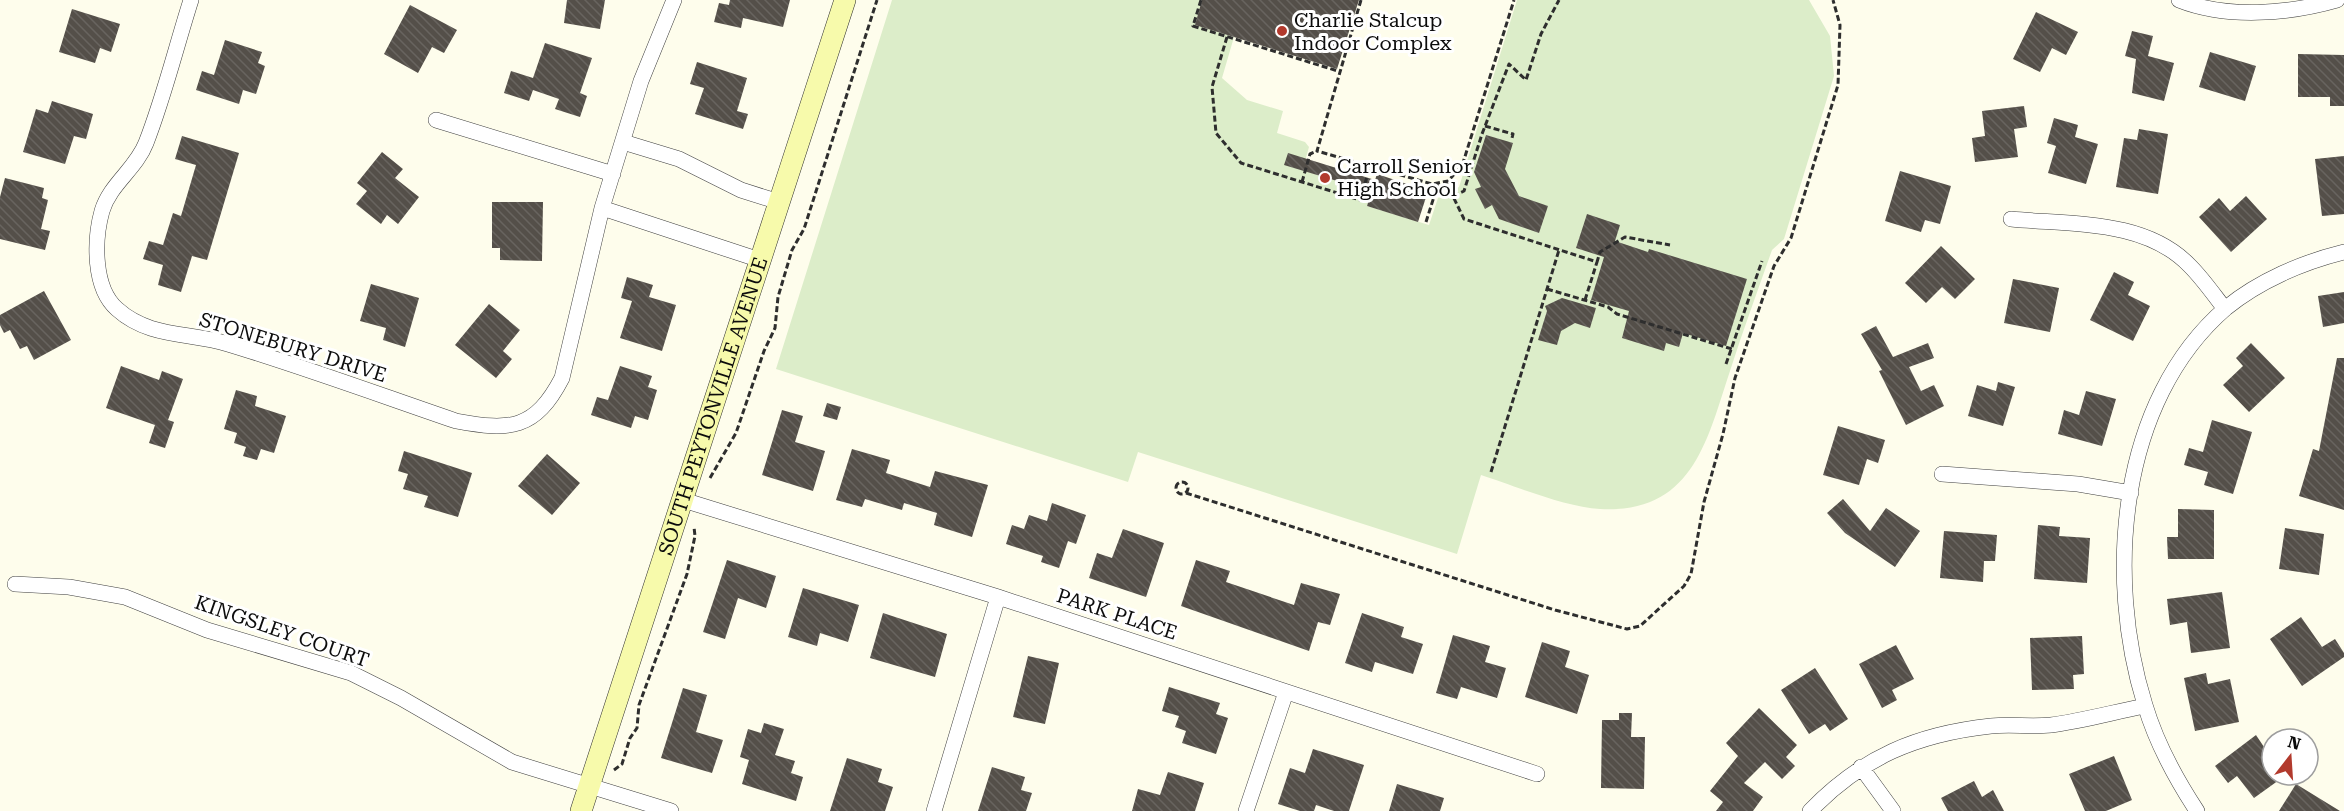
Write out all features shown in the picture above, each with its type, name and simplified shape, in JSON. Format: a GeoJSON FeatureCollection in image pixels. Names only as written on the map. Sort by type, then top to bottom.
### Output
{"type":"FeatureCollection","features":[{"type":"Feature","properties":{"kind":"street","name":"STONEBURY DRIVE"},"geometry":{"type":"LineString","coordinates":[[191,0],[146,144],[131,170],[109,194],[102,211],[98,237],[102,288],[116,308],[136,323],[162,333],[223,343],[456,421],[483,426],[508,425],[534,418],[550,402],[562,378],[602,208],[641,81],[674,0]]}},
{"type":"Feature","properties":{"kind":"street","name":"SOUTH PEYTONVILLE AVENUE"},"geometry":{"type":"LineString","coordinates":[[581,811],[596,787],[689,502],[760,260],[844,0]]}},
{"type":"Feature","properties":{"kind":"street"},"geometry":{"type":"LineString","coordinates":[[2179,0],[2213,10],[2236,12],[2273,11],[2337,0]]}},
{"type":"Feature","properties":{"kind":"street"},"geometry":{"type":"LineString","coordinates":[[435,120],[613,174]]}},
{"type":"Feature","properties":{"kind":"street"},"geometry":{"type":"LineString","coordinates":[[623,142],[678,159],[741,190],[779,202]]}},
{"type":"Feature","properties":{"kind":"street"},"geometry":{"type":"LineString","coordinates":[[602,208],[760,260]]}},
{"type":"Feature","properties":{"kind":"street"},"geometry":{"type":"LineString","coordinates":[[2012,219],[2121,230],[2147,235],[2168,247],[2190,266],[2225,309]]}},
{"type":"Feature","properties":{"kind":"street"},"geometry":{"type":"LineString","coordinates":[[2197,811],[2163,752],[2145,706],[2131,647],[2124,581],[2125,530],[2145,432],[2157,399],[2172,371],[2225,309],[2269,281],[2298,267],[2344,252]]}},
{"type":"Feature","properties":{"kind":"street"},"geometry":{"type":"LineString","coordinates":[[1942,474],[2078,484],[2131,493]]}},
{"type":"Feature","properties":{"kind":"street","name":"PARK PLACE"},"geometry":{"type":"LineString","coordinates":[[689,502],[998,597],[1537,774]]}},
{"type":"Feature","properties":{"kind":"street","name":"KINGSLEY COURT"},"geometry":{"type":"LineString","coordinates":[[15,584],[69,587],[125,597],[207,630],[351,673],[401,698],[512,762],[671,811]]}},
{"type":"Feature","properties":{"kind":"street"},"geometry":{"type":"LineString","coordinates":[[934,811],[998,597]]}},
{"type":"Feature","properties":{"kind":"street"},"geometry":{"type":"LineString","coordinates":[[1246,811],[1286,692]]}},
{"type":"Feature","properties":{"kind":"street"},"geometry":{"type":"LineString","coordinates":[[1810,811],[1829,791],[1861,767],[1897,747],[1933,735],[1993,726],[2050,725],[2145,706]]}},
{"type":"Feature","properties":{"kind":"street"},"geometry":{"type":"LineString","coordinates":[[1861,767],[1893,811]]}},
{"type":"Feature","properties":{"kind":"path"},"geometry":{"type":"LineString","coordinates":[[596,787],[608,773],[622,764],[630,738],[637,728],[639,705],[687,574],[696,536],[689,502],[708,482],[736,434],[775,328],[778,297],[792,250],[804,229],[877,0]]}},
{"type":"Feature","properties":{"kind":"path"},"geometry":{"type":"LineString","coordinates":[[1201,0],[1193,26],[1341,72]]}},
{"type":"Feature","properties":{"kind":"path"},"geometry":{"type":"LineString","coordinates":[[1317,151],[1360,0]]}},
{"type":"Feature","properties":{"kind":"path"},"geometry":{"type":"LineString","coordinates":[[1302,182],[1310,154],[1317,151],[1427,184],[1446,182],[1456,175],[1465,158],[1514,0]]}},
{"type":"Feature","properties":{"kind":"path"},"geometry":{"type":"LineString","coordinates":[[1453,196],[1464,190],[1509,63],[1526,80],[1541,34],[1559,0]]}},
{"type":"Feature","properties":{"kind":"path"},"geometry":{"type":"LineString","coordinates":[[1186,493],[1186,484],[1177,484],[1177,493],[1186,493],[1545,607],[1627,629],[1640,626],[1684,586],[1691,574],[1704,502],[1723,434],[1735,378],[1774,266],[1791,238],[1838,85],[1840,25],[1833,0]]}},
{"type":"Feature","properties":{"kind":"path"},"geometry":{"type":"LineString","coordinates":[[1227,37],[1212,87],[1216,133],[1241,164],[1360,200],[1370,167]]}},
{"type":"Feature","properties":{"kind":"path"},"geometry":{"type":"LineString","coordinates":[[1485,126],[1513,134],[1512,138]]}},
{"type":"Feature","properties":{"kind":"path"},"geometry":{"type":"LineString","coordinates":[[1446,182],[1464,219],[1597,262]]}},
{"type":"Feature","properties":{"kind":"path"},"geometry":{"type":"LineString","coordinates":[[1426,222],[1438,184]]}},
{"type":"Feature","properties":{"kind":"path"},"geometry":{"type":"LineString","coordinates":[[1584,300],[1600,252],[1625,237],[1670,245]]}},
{"type":"Feature","properties":{"kind":"path"},"geometry":{"type":"LineString","coordinates":[[1491,472],[1559,250]]}},
{"type":"Feature","properties":{"kind":"path"},"geometry":{"type":"LineString","coordinates":[[1726,364],[1762,261]]}},
{"type":"Feature","properties":{"kind":"path"},"geometry":{"type":"LineString","coordinates":[[1547,289],[1608,308],[1617,314],[1732,349]]}},
{"type":"Feature","properties":{"kind":"green space","name":"Carroll Senior High School"},"geometry":{"type":"Polygon","coordinates":[[[892,0],[1202,0],[1195,25],[1234,37],[1222,78],[1247,100],[1283,111],[1277,133],[1305,142],[1309,147],[1305,161],[1308,172],[1337,181],[1336,185],[1372,189],[1367,206],[1429,225],[1438,198],[1459,187],[1517,0],[1809,0],[1830,36],[1834,76],[1784,239],[1772,250],[1713,422],[1691,468],[1676,486],[1656,499],[1631,507],[1600,509],[1556,500],[1481,475],[1457,554],[1138,452],[1128,482],[776,369],[892,0]]]}},
{"type":"Feature","properties":{"kind":"building"},"geometry":{"type":"Polygon","coordinates":[[[567,0],[605,0],[600,29],[564,23],[567,0]]]}},
{"type":"Feature","properties":{"kind":"building"},"geometry":{"type":"Polygon","coordinates":[[[730,0],[790,0],[783,27],[743,18],[741,28],[714,22],[719,3],[729,5],[730,0]]]}},
{"type":"Feature","properties":{"kind":"building","name":"Charlie Stalcup Indoor Complex"},"geometry":{"type":"Polygon","coordinates":[[[1202,0],[1359,0],[1337,69],[1195,25],[1202,0]]]}},
{"type":"Feature","properties":{"kind":"building"},"geometry":{"type":"Polygon","coordinates":[[[410,5],[457,30],[444,53],[432,47],[418,73],[384,54],[410,5]]]}},
{"type":"Feature","properties":{"kind":"building"},"geometry":{"type":"Polygon","coordinates":[[[72,9],[120,24],[111,52],[100,48],[95,63],[59,52],[72,9]]]}},
{"type":"Feature","properties":{"kind":"building"},"geometry":{"type":"Polygon","coordinates":[[[2036,12],[2078,32],[2066,55],[2052,48],[2040,72],[2013,59],[2036,12]]]}},
{"type":"Feature","properties":{"kind":"building"},"geometry":{"type":"Polygon","coordinates":[[[2132,31],[2153,36],[2148,56],[2174,63],[2164,101],[2132,93],[2136,59],[2125,56],[2132,31]]]}},
{"type":"Feature","properties":{"kind":"building"},"geometry":{"type":"Polygon","coordinates":[[[225,40],[262,52],[258,63],[265,66],[256,94],[243,90],[239,104],[196,90],[202,71],[214,75],[225,40]]]}},
{"type":"Feature","properties":{"kind":"building"},"geometry":{"type":"Polygon","coordinates":[[[545,43],[592,58],[580,93],[587,96],[580,117],[555,109],[559,99],[533,90],[529,101],[504,93],[511,71],[533,78],[545,43]]]}},
{"type":"Feature","properties":{"kind":"building"},"geometry":{"type":"Polygon","coordinates":[[[2210,52],[2256,66],[2245,101],[2199,87],[2210,52]]]}},
{"type":"Feature","properties":{"kind":"building"},"geometry":{"type":"Polygon","coordinates":[[[2298,54],[2344,55],[2344,106],[2330,106],[2330,97],[2298,97],[2298,54]]]}},
{"type":"Feature","properties":{"kind":"building"},"geometry":{"type":"Polygon","coordinates":[[[697,62],[747,78],[737,111],[748,114],[743,129],[695,114],[704,88],[690,84],[697,62]]]}},
{"type":"Feature","properties":{"kind":"building"},"geometry":{"type":"Polygon","coordinates":[[[52,101],[93,114],[86,139],[74,136],[65,164],[23,152],[36,109],[48,113],[52,101]]]}},
{"type":"Feature","properties":{"kind":"building"},"geometry":{"type":"Polygon","coordinates":[[[2024,106],[2027,127],[2014,129],[2018,157],[1975,162],[1972,138],[1985,136],[1982,111],[2024,106]]]}},
{"type":"Feature","properties":{"kind":"building"},"geometry":{"type":"Polygon","coordinates":[[[2054,118],[2078,125],[2075,137],[2098,144],[2086,184],[2048,173],[2056,146],[2047,143],[2054,118]]]}},
{"type":"Feature","properties":{"kind":"building"},"geometry":{"type":"Polygon","coordinates":[[[2139,129],[2168,134],[2158,194],[2116,187],[2124,138],[2137,140],[2139,129]]]}},
{"type":"Feature","properties":{"kind":"building"},"geometry":{"type":"Polygon","coordinates":[[[1486,135],[1513,143],[1505,169],[1519,196],[1548,206],[1539,233],[1499,219],[1492,205],[1485,209],[1475,189],[1481,187],[1474,172],[1486,135]]]}},
{"type":"Feature","properties":{"kind":"building"},"geometry":{"type":"Polygon","coordinates":[[[182,136],[239,153],[207,260],[192,256],[181,292],[158,285],[163,265],[143,259],[149,241],[163,245],[173,213],[181,216],[196,165],[175,159],[182,136]]]}},
{"type":"Feature","properties":{"kind":"building"},"geometry":{"type":"Polygon","coordinates":[[[382,152],[403,169],[395,178],[419,197],[398,224],[387,215],[381,224],[356,204],[367,191],[357,183],[382,152]]]}},
{"type":"Feature","properties":{"kind":"building"},"geometry":{"type":"Polygon","coordinates":[[[1288,153],[1375,180],[1377,174],[1428,191],[1418,222],[1367,206],[1370,196],[1336,185],[1337,181],[1284,165],[1288,153]]]}},
{"type":"Feature","properties":{"kind":"building"},"geometry":{"type":"Polygon","coordinates":[[[2344,156],[2344,214],[2322,216],[2315,159],[2344,156]]]}},
{"type":"Feature","properties":{"kind":"building"},"geometry":{"type":"Polygon","coordinates":[[[1900,171],[1951,186],[1940,224],[1925,220],[1921,232],[1885,221],[1900,171]]]}},
{"type":"Feature","properties":{"kind":"building"},"geometry":{"type":"Polygon","coordinates":[[[5,178],[44,188],[42,198],[48,200],[41,229],[50,231],[45,250],[0,239],[0,197],[5,178]]]}},
{"type":"Feature","properties":{"kind":"building"},"geometry":{"type":"Polygon","coordinates":[[[2246,196],[2267,219],[2231,252],[2199,217],[2219,198],[2230,211],[2246,196]]]}},
{"type":"Feature","properties":{"kind":"building"},"geometry":{"type":"Polygon","coordinates":[[[492,202],[543,202],[542,261],[500,260],[500,248],[492,248],[492,202]]]}},
{"type":"Feature","properties":{"kind":"building"},"geometry":{"type":"Polygon","coordinates":[[[1587,214],[1620,225],[1615,241],[1747,279],[1726,346],[1683,333],[1679,347],[1666,343],[1664,351],[1622,338],[1629,311],[1591,300],[1604,257],[1576,248],[1587,214]]]}},
{"type":"Feature","properties":{"kind":"building"},"geometry":{"type":"Polygon","coordinates":[[[1941,246],[1975,279],[1955,299],[1942,287],[1926,303],[1905,283],[1941,246]]]}},
{"type":"Feature","properties":{"kind":"building"},"geometry":{"type":"Polygon","coordinates":[[[2114,272],[2134,282],[2128,295],[2150,306],[2133,341],[2090,320],[2114,272]]]}},
{"type":"Feature","properties":{"kind":"building"},"geometry":{"type":"Polygon","coordinates":[[[627,277],[653,285],[649,297],[676,305],[662,351],[620,338],[632,301],[621,298],[627,277]]]}},
{"type":"Feature","properties":{"kind":"building"},"geometry":{"type":"Polygon","coordinates":[[[2013,279],[2059,288],[2050,332],[2004,323],[2013,279]]]}},
{"type":"Feature","properties":{"kind":"building"},"geometry":{"type":"Polygon","coordinates":[[[371,284],[419,298],[405,347],[383,340],[386,328],[360,321],[371,284]]]}},
{"type":"Feature","properties":{"kind":"building"},"geometry":{"type":"Polygon","coordinates":[[[44,291],[71,340],[34,360],[27,346],[20,349],[10,330],[4,333],[0,325],[0,315],[44,291]]]}},
{"type":"Feature","properties":{"kind":"building"},"geometry":{"type":"Polygon","coordinates":[[[2344,292],[2344,323],[2323,327],[2318,296],[2344,292]]]}},
{"type":"Feature","properties":{"kind":"building"},"geometry":{"type":"Polygon","coordinates":[[[1562,298],[1596,308],[1590,328],[1575,323],[1561,331],[1557,345],[1538,340],[1547,311],[1545,306],[1562,298]]]}},
{"type":"Feature","properties":{"kind":"building"},"geometry":{"type":"Polygon","coordinates":[[[489,304],[520,330],[503,351],[512,359],[496,378],[455,345],[489,304]]]}},
{"type":"Feature","properties":{"kind":"building"},"geometry":{"type":"Polygon","coordinates":[[[1876,326],[1893,357],[1928,343],[1934,358],[1909,367],[1921,391],[1934,385],[1944,406],[1906,425],[1879,371],[1882,370],[1861,334],[1876,326]]]}},
{"type":"Feature","properties":{"kind":"building"},"geometry":{"type":"Polygon","coordinates":[[[2251,343],[2285,378],[2249,412],[2223,385],[2243,366],[2236,358],[2251,343]]]}},
{"type":"Feature","properties":{"kind":"building"},"geometry":{"type":"Polygon","coordinates":[[[2337,358],[2344,358],[2344,510],[2299,496],[2313,449],[2319,451],[2337,358]]]}},
{"type":"Feature","properties":{"kind":"building"},"geometry":{"type":"Polygon","coordinates":[[[121,366],[159,380],[162,371],[183,379],[168,420],[174,422],[165,448],[149,443],[155,425],[106,408],[121,366]]]}},
{"type":"Feature","properties":{"kind":"building"},"geometry":{"type":"Polygon","coordinates":[[[620,366],[652,376],[648,387],[657,390],[648,420],[635,416],[631,428],[591,415],[597,397],[608,400],[620,366]]]}},
{"type":"Feature","properties":{"kind":"building"},"geometry":{"type":"Polygon","coordinates":[[[1998,382],[2015,387],[2003,426],[1968,416],[1977,385],[1996,391],[1998,382]]]}},
{"type":"Feature","properties":{"kind":"building"},"geometry":{"type":"Polygon","coordinates":[[[236,390],[257,396],[255,406],[286,416],[274,453],[261,449],[257,460],[243,456],[246,447],[234,443],[237,433],[224,429],[236,390]]]}},
{"type":"Feature","properties":{"kind":"building"},"geometry":{"type":"Polygon","coordinates":[[[2086,391],[2116,399],[2102,446],[2058,434],[2064,410],[2079,415],[2086,391]]]}},
{"type":"Feature","properties":{"kind":"building"},"geometry":{"type":"Polygon","coordinates":[[[827,403],[841,407],[837,420],[823,416],[827,403]]]}},
{"type":"Feature","properties":{"kind":"building"},"geometry":{"type":"Polygon","coordinates":[[[782,410],[803,416],[795,442],[825,451],[813,491],[762,475],[782,410]]]}},
{"type":"Feature","properties":{"kind":"building"},"geometry":{"type":"Polygon","coordinates":[[[2212,420],[2252,432],[2233,494],[2204,485],[2208,472],[2184,465],[2189,448],[2203,452],[2212,420]]]}},
{"type":"Feature","properties":{"kind":"building"},"geometry":{"type":"Polygon","coordinates":[[[1838,426],[1885,440],[1878,463],[1867,459],[1859,485],[1823,475],[1838,426]]]}},
{"type":"Feature","properties":{"kind":"building"},"geometry":{"type":"Polygon","coordinates":[[[852,449],[890,460],[886,473],[930,487],[935,471],[988,485],[972,537],[934,525],[937,513],[904,503],[902,510],[865,499],[862,507],[836,500],[852,449]]]}},
{"type":"Feature","properties":{"kind":"building"},"geometry":{"type":"Polygon","coordinates":[[[404,451],[472,473],[458,517],[424,507],[428,496],[403,489],[408,474],[398,471],[404,451]]]}},
{"type":"Feature","properties":{"kind":"building"},"geometry":{"type":"Polygon","coordinates":[[[547,454],[580,483],[552,515],[518,486],[547,454]]]}},
{"type":"Feature","properties":{"kind":"building"},"geometry":{"type":"Polygon","coordinates":[[[1843,499],[1870,531],[1886,508],[1920,531],[1895,567],[1845,533],[1827,513],[1843,499]]]}},
{"type":"Feature","properties":{"kind":"building"},"geometry":{"type":"Polygon","coordinates":[[[1052,503],[1086,515],[1076,544],[1068,541],[1059,568],[1041,562],[1043,556],[1006,544],[1012,525],[1024,529],[1029,515],[1047,521],[1052,503]]]}},
{"type":"Feature","properties":{"kind":"building"},"geometry":{"type":"Polygon","coordinates":[[[2178,509],[2214,510],[2214,559],[2168,559],[2167,537],[2178,537],[2178,509]]]}},
{"type":"Feature","properties":{"kind":"building"},"geometry":{"type":"Polygon","coordinates":[[[2038,525],[2060,527],[2059,536],[2090,538],[2087,583],[2034,579],[2038,525]]]}},
{"type":"Feature","properties":{"kind":"building"},"geometry":{"type":"Polygon","coordinates":[[[2285,528],[2324,534],[2319,575],[2279,569],[2285,528]]]}},
{"type":"Feature","properties":{"kind":"building"},"geometry":{"type":"Polygon","coordinates":[[[1123,529],[1164,543],[1146,597],[1089,578],[1097,553],[1112,558],[1123,529]]]}},
{"type":"Feature","properties":{"kind":"building"},"geometry":{"type":"Polygon","coordinates":[[[1944,531],[1997,535],[1995,561],[1984,561],[1983,582],[1940,578],[1944,531]]]}},
{"type":"Feature","properties":{"kind":"building"},"geometry":{"type":"Polygon","coordinates":[[[727,560],[776,576],[766,608],[738,598],[725,639],[703,632],[727,560]]]}},
{"type":"Feature","properties":{"kind":"building"},"geometry":{"type":"Polygon","coordinates":[[[1196,560],[1230,571],[1226,582],[1294,605],[1301,583],[1340,594],[1330,625],[1318,622],[1309,651],[1181,606],[1196,560]]]}},
{"type":"Feature","properties":{"kind":"building"},"geometry":{"type":"Polygon","coordinates":[[[803,588],[859,605],[848,642],[820,633],[817,646],[788,637],[803,588]]]}},
{"type":"Feature","properties":{"kind":"building"},"geometry":{"type":"Polygon","coordinates":[[[2222,592],[2230,648],[2191,653],[2187,622],[2170,625],[2167,599],[2222,592]]]}},
{"type":"Feature","properties":{"kind":"building"},"geometry":{"type":"Polygon","coordinates":[[[883,613],[947,634],[935,677],[870,658],[883,613]]]}},
{"type":"Feature","properties":{"kind":"building"},"geometry":{"type":"Polygon","coordinates":[[[1362,613],[1404,627],[1401,637],[1423,644],[1413,674],[1375,662],[1372,672],[1345,663],[1362,613]]]}},
{"type":"Feature","properties":{"kind":"building"},"geometry":{"type":"Polygon","coordinates":[[[2301,617],[2322,647],[2335,639],[2344,653],[2344,657],[2302,686],[2270,639],[2301,617]]]}},
{"type":"Feature","properties":{"kind":"building"},"geometry":{"type":"Polygon","coordinates":[[[1453,635],[1490,646],[1485,662],[1506,668],[1497,698],[1461,687],[1457,699],[1436,693],[1453,635]]]}},
{"type":"Feature","properties":{"kind":"building"},"geometry":{"type":"Polygon","coordinates":[[[2082,636],[2084,674],[2073,675],[2074,689],[2032,690],[2030,638],[2082,636]]]}},
{"type":"Feature","properties":{"kind":"building"},"geometry":{"type":"Polygon","coordinates":[[[1542,642],[1570,651],[1565,667],[1589,675],[1577,714],[1525,697],[1542,642]]]}},
{"type":"Feature","properties":{"kind":"building"},"geometry":{"type":"Polygon","coordinates":[[[1896,645],[1914,679],[1892,690],[1897,700],[1882,708],[1859,664],[1896,645]]]}},
{"type":"Feature","properties":{"kind":"building"},"geometry":{"type":"Polygon","coordinates":[[[1028,656],[1059,663],[1045,724],[1013,717],[1028,656]]]}},
{"type":"Feature","properties":{"kind":"building"},"geometry":{"type":"Polygon","coordinates":[[[1815,668],[1848,719],[1830,731],[1825,724],[1809,734],[1781,690],[1815,668]]]}},
{"type":"Feature","properties":{"kind":"building"},"geometry":{"type":"Polygon","coordinates":[[[2206,673],[2208,684],[2230,679],[2239,722],[2195,731],[2184,678],[2206,673]]]}},
{"type":"Feature","properties":{"kind":"building"},"geometry":{"type":"Polygon","coordinates":[[[1169,687],[1220,703],[1216,714],[1228,718],[1216,754],[1182,743],[1186,731],[1175,727],[1179,716],[1162,711],[1169,687]]]}},
{"type":"Feature","properties":{"kind":"building"},"geometry":{"type":"Polygon","coordinates":[[[683,688],[707,695],[696,732],[723,740],[712,773],[661,758],[683,688]]]}},
{"type":"Feature","properties":{"kind":"building"},"geometry":{"type":"Polygon","coordinates":[[[1759,708],[1797,745],[1786,757],[1795,766],[1782,779],[1765,762],[1744,783],[1763,797],[1753,811],[1716,811],[1723,802],[1710,791],[1738,756],[1726,743],[1759,708]]]}},
{"type":"Feature","properties":{"kind":"building"},"geometry":{"type":"Polygon","coordinates":[[[1619,713],[1632,713],[1631,737],[1645,737],[1644,789],[1601,788],[1602,720],[1619,720],[1619,713]]]}},
{"type":"Feature","properties":{"kind":"building"},"geometry":{"type":"Polygon","coordinates":[[[764,723],[784,729],[775,755],[795,761],[791,773],[803,777],[796,801],[742,784],[749,760],[740,757],[748,729],[761,733],[764,723]]]}},
{"type":"Feature","properties":{"kind":"building"},"geometry":{"type":"Polygon","coordinates":[[[2256,735],[2260,741],[2260,787],[2269,787],[2254,798],[2237,776],[2228,783],[2215,766],[2256,735]]]}},
{"type":"Feature","properties":{"kind":"building"},"geometry":{"type":"Polygon","coordinates":[[[1313,749],[1364,765],[1349,811],[1334,811],[1316,805],[1314,811],[1300,811],[1278,804],[1290,768],[1305,773],[1313,749]]]}},
{"type":"Feature","properties":{"kind":"building"},"geometry":{"type":"Polygon","coordinates":[[[2114,756],[2132,800],[2106,811],[2085,811],[2069,774],[2114,756]]]}},
{"type":"Feature","properties":{"kind":"building"},"geometry":{"type":"Polygon","coordinates":[[[847,758],[882,769],[878,782],[893,787],[885,811],[830,811],[847,758]]]}},
{"type":"Feature","properties":{"kind":"building"},"geometry":{"type":"Polygon","coordinates":[[[992,767],[1025,777],[1021,790],[1032,793],[1026,811],[978,811],[992,767]]]}},
{"type":"Feature","properties":{"kind":"building"},"geometry":{"type":"Polygon","coordinates":[[[1168,772],[1204,783],[1195,811],[1132,811],[1138,789],[1160,795],[1168,772]]]}},
{"type":"Feature","properties":{"kind":"building"},"geometry":{"type":"Polygon","coordinates":[[[1974,781],[1982,797],[1993,790],[2004,811],[1948,811],[1941,798],[1974,781]]]}},
{"type":"Feature","properties":{"kind":"building"},"geometry":{"type":"Polygon","coordinates":[[[1397,784],[1444,798],[1440,811],[1389,811],[1397,784]]]}},
{"type":"Feature","properties":{"kind":"building"},"geometry":{"type":"Polygon","coordinates":[[[2294,787],[2301,787],[2340,811],[2279,811],[2294,787]]]}},
{"type":"Feature","properties":{"kind":"place","name":"Charlie Stalcup Indoor Complex"},"geometry":{"type":"Point","coordinates":[1282,31]}},
{"type":"Feature","properties":{"kind":"place","name":"Carroll Senior High School"},"geometry":{"type":"Point","coordinates":[1325,178]}}]}
